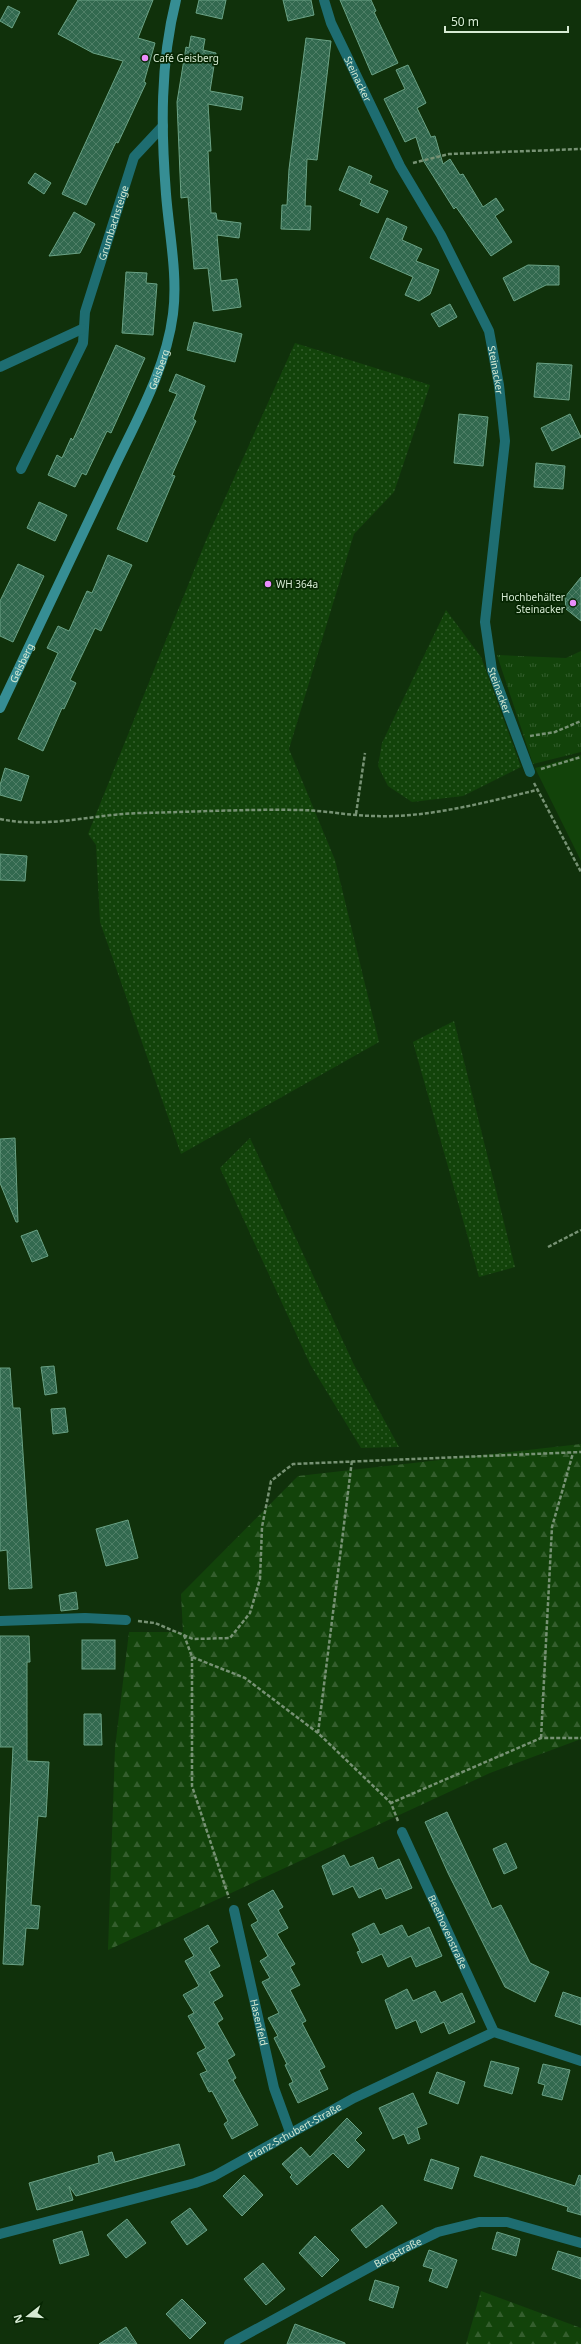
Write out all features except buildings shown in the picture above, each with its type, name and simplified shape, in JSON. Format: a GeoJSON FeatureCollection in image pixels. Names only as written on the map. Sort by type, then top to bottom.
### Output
{"type":"FeatureCollection","features":[{"type":"Feature","properties":{"kind":"street","name":"Geisberg"},"geometry":{"type":"LineString","coordinates":[[0,708],[141,410],[170,336],[174,311],[174,281],[166,193],[163,126],[168,37],[176,0]]}},
{"type":"Feature","properties":{"kind":"street","name":"Steinacker"},"geometry":{"type":"LineString","coordinates":[[324,0],[330,23],[400,166],[440,235],[489,331],[499,385],[505,441],[485,622],[492,670],[530,772]]}},
{"type":"Feature","properties":{"kind":"street","name":"Grumbachsteige"},"geometry":{"type":"LineString","coordinates":[[21,468],[83,344],[82,329],[85,312],[134,157],[163,126]]}},
{"type":"Feature","properties":{"kind":"street"},"geometry":{"type":"LineString","coordinates":[[0,367],[82,329]]}},
{"type":"Feature","properties":{"kind":"street"},"geometry":{"type":"LineString","coordinates":[[0,1621],[85,1618],[126,1620]]}},
{"type":"Feature","properties":{"kind":"street","name":"Beethovenstraße"},"geometry":{"type":"LineString","coordinates":[[402,1832],[494,2032]]}},
{"type":"Feature","properties":{"kind":"street","name":"Hasenfeld"},"geometry":{"type":"LineString","coordinates":[[234,1910],[274,2088],[290,2132]]}},
{"type":"Feature","properties":{"kind":"street"},"geometry":{"type":"LineString","coordinates":[[494,2032],[581,2061]]}},
{"type":"Feature","properties":{"kind":"street","name":"Franz-Schubert-Straße"},"geometry":{"type":"LineString","coordinates":[[0,2234],[195,2183],[214,2176],[290,2132],[354,2098],[494,2032]]}},
{"type":"Feature","properties":{"kind":"street","name":"Bergstraße"},"geometry":{"type":"LineString","coordinates":[[229,2344],[403,2248],[438,2232],[479,2222],[506,2222],[581,2244]]}},
{"type":"Feature","properties":{"kind":"path"},"geometry":{"type":"LineString","coordinates":[[400,166],[449,154],[496,154],[550,148],[581,148]]}},
{"type":"Feature","properties":{"kind":"path"},"geometry":{"type":"LineString","coordinates":[[536,736],[555,732],[581,721]]}},
{"type":"Feature","properties":{"kind":"path"},"geometry":{"type":"LineString","coordinates":[[356,814],[365,753]]}},
{"type":"Feature","properties":{"kind":"path"},"geometry":{"type":"LineString","coordinates":[[581,757],[530,772],[537,790],[581,872]]}},
{"type":"Feature","properties":{"kind":"path"},"geometry":{"type":"LineString","coordinates":[[0,819],[21,823],[67,822],[114,814],[274,810],[376,816],[448,810],[537,790]]}},
{"type":"Feature","properties":{"kind":"path"},"geometry":{"type":"LineString","coordinates":[[548,1247],[581,1230]]}},
{"type":"Feature","properties":{"kind":"path"},"geometry":{"type":"LineString","coordinates":[[126,1620],[155,1623],[193,1639],[230,1638],[250,1613],[260,1579],[262,1527],[272,1481],[293,1464],[352,1460],[581,1452]]}},
{"type":"Feature","properties":{"kind":"path"},"geometry":{"type":"LineString","coordinates":[[541,1738],[552,1527],[573,1453]]}},
{"type":"Feature","properties":{"kind":"path"},"geometry":{"type":"LineString","coordinates":[[318,1733],[352,1460]]}},
{"type":"Feature","properties":{"kind":"path"},"geometry":{"type":"LineString","coordinates":[[184,1635],[192,1657],[192,1786],[234,1910]]}},
{"type":"Feature","properties":{"kind":"path"},"geometry":{"type":"LineString","coordinates":[[192,1657],[245,1678],[318,1733],[392,1803],[402,1832]]}},
{"type":"Feature","properties":{"kind":"path"},"geometry":{"type":"LineString","coordinates":[[392,1803],[541,1738],[581,1738]]}},
{"type":"Feature","properties":{"kind":"green space"},"geometry":{"type":"Polygon","coordinates":[[[295,343],[430,385],[394,492],[354,534],[289,749],[335,860],[379,1042],[181,1154],[100,922],[96,845],[88,834],[207,538],[295,343]]]}},
{"type":"Feature","properties":{"kind":"green space"},"geometry":{"type":"Polygon","coordinates":[[[446,610],[481,657],[521,767],[463,796],[412,802],[388,786],[378,766],[382,743],[446,610]]]}},
{"type":"Feature","properties":{"kind":"green space"},"geometry":{"type":"Polygon","coordinates":[[[581,651],[581,752],[533,764],[497,655],[566,658],[581,651]]]}},
{"type":"Feature","properties":{"kind":"green space"},"geometry":{"type":"Polygon","coordinates":[[[581,755],[581,861],[535,768],[581,755]]]}},
{"type":"Feature","properties":{"kind":"green space"},"geometry":{"type":"Polygon","coordinates":[[[454,1021],[515,1267],[479,1277],[413,1042],[454,1021]]]}},
{"type":"Feature","properties":{"kind":"green space"},"geometry":{"type":"Polygon","coordinates":[[[250,1138],[354,1365],[399,1447],[361,1448],[310,1364],[220,1168],[250,1138]]]}},
{"type":"Feature","properties":{"kind":"green space"},"geometry":{"type":"Polygon","coordinates":[[[581,1444],[581,1739],[490,1773],[108,1950],[115,1748],[129,1632],[183,1632],[181,1594],[298,1476],[581,1444]]]}},
{"type":"Feature","properties":{"kind":"green space"},"geometry":{"type":"Polygon","coordinates":[[[481,2291],[581,2328],[581,2344],[466,2344],[481,2291]]]}},
{"type":"Feature","properties":{"kind":"place","name":"Café Geisberg"},"geometry":{"type":"Point","coordinates":[145,58]}},
{"type":"Feature","properties":{"kind":"place","name":"WH 364a"},"geometry":{"type":"Point","coordinates":[268,584]}},
{"type":"Feature","properties":{"kind":"place","name":"Hochbehälter Steinacker"},"geometry":{"type":"Point","coordinates":[573,603]}}]}
